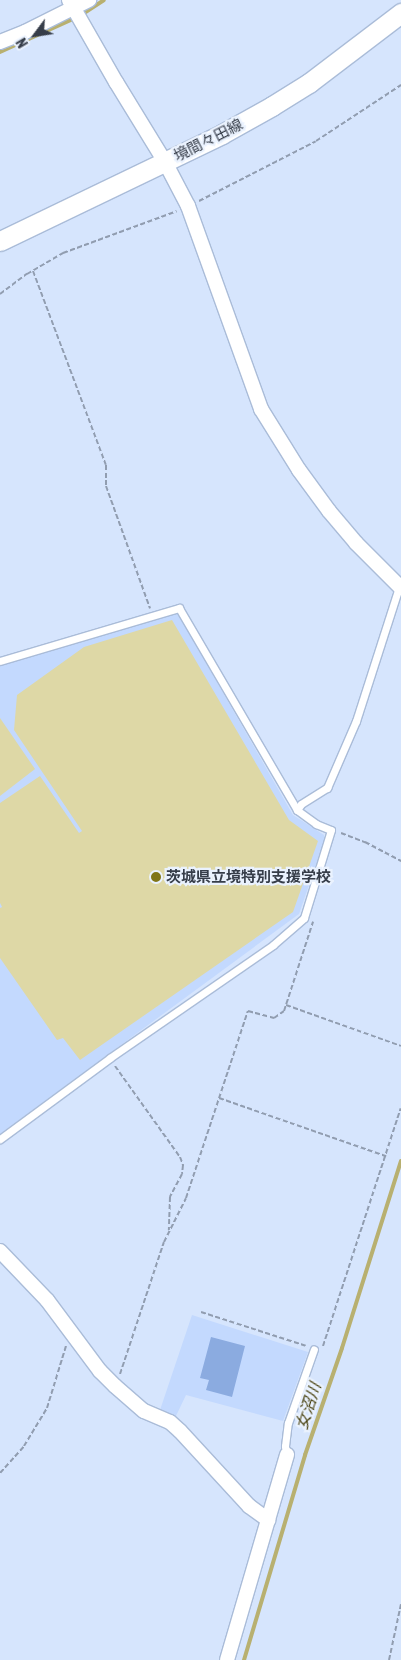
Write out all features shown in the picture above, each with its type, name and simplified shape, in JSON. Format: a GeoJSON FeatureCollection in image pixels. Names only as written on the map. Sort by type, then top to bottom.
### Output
{"type":"FeatureCollection","features":[{"type":"Feature","properties":{"kind":"main road","name":"境間々田線"},"geometry":{"type":"LineString","coordinates":[[0,241],[222,134],[309,84],[401,13]]}},
{"type":"Feature","properties":{"kind":"street"},"geometry":{"type":"LineString","coordinates":[[0,42],[75,11],[89,0]]}},
{"type":"Feature","properties":{"kind":"street"},"geometry":{"type":"LineString","coordinates":[[75,11],[165,162],[188,206],[261,409],[298,470],[329,511],[356,543],[400,588]]}},
{"type":"Feature","properties":{"kind":"street"},"geometry":{"type":"LineString","coordinates":[[0,1251],[47,1300],[100,1371],[144,1411],[170,1422],[249,1506],[268,1520]]}},
{"type":"Feature","properties":{"kind":"street"},"geometry":{"type":"LineString","coordinates":[[227,1660],[288,1455]]}},
{"type":"Feature","properties":{"kind":"lane"},"geometry":{"type":"LineString","coordinates":[[297,810],[301,804],[328,788],[356,721],[400,588]]}},
{"type":"Feature","properties":{"kind":"lane"},"geometry":{"type":"LineString","coordinates":[[0,661],[179,608],[297,810],[316,824],[331,830],[304,918],[274,945],[110,1058],[0,1140]]}},
{"type":"Feature","properties":{"kind":"lane"},"geometry":{"type":"LineString","coordinates":[[288,1455],[285,1446],[288,1423],[314,1349]]}},
{"type":"Feature","properties":{"kind":"path"},"geometry":{"type":"LineString","coordinates":[[0,294],[63,253],[188,206],[316,141],[401,85]]}},
{"type":"Feature","properties":{"kind":"path"},"geometry":{"type":"LineString","coordinates":[[33,271],[106,465],[106,486],[152,615]]}},
{"type":"Feature","properties":{"kind":"path"},"geometry":{"type":"LineString","coordinates":[[331,830],[365,842],[401,861]]}},
{"type":"Feature","properties":{"kind":"path"},"geometry":{"type":"LineString","coordinates":[[115,1386],[169,1230],[186,1198],[248,1010],[274,1018],[284,1011],[313,925],[309,903]]}},
{"type":"Feature","properties":{"kind":"path"},"geometry":{"type":"LineString","coordinates":[[286,1005],[401,1046]]}},
{"type":"Feature","properties":{"kind":"path"},"geometry":{"type":"LineString","coordinates":[[110,1058],[183,1165],[182,1174],[170,1197],[169,1230]]}},
{"type":"Feature","properties":{"kind":"path"},"geometry":{"type":"LineString","coordinates":[[219,1098],[386,1156]]}},
{"type":"Feature","properties":{"kind":"path"},"geometry":{"type":"LineString","coordinates":[[201,1312],[322,1351],[401,1108]]}},
{"type":"Feature","properties":{"kind":"path"},"geometry":{"type":"LineString","coordinates":[[0,1473],[24,1446],[47,1408],[70,1332]]}},
{"type":"Feature","properties":{"kind":"path"},"geometry":{"type":"LineString","coordinates":[[389,1660],[401,1604]]}},
{"type":"Feature","properties":{"kind":"shaded area","name":"茨城県立境特別支援学校"},"geometry":{"type":"Polygon","coordinates":[[[172,612],[178,614],[293,815],[324,835],[325,839],[299,914],[0,1134],[0,665],[172,612]]]}},
{"type":"Feature","properties":{"kind":"shaded area","name":"茨城県立境特別支援学校"},"geometry":{"type":"Polygon","coordinates":[[[172,620],[289,820],[318,841],[293,912],[80,1060],[63,1038],[57,1040],[0,958],[0,908],[2,907],[0,903],[0,803],[40,776],[79,833],[82,831],[14,730],[17,695],[84,647],[172,620]]]}},
{"type":"Feature","properties":{"kind":"shaded area"},"geometry":{"type":"Polygon","coordinates":[[[0,718],[35,769],[0,796],[0,718]]]}},
{"type":"Feature","properties":{"kind":"shaded area"},"geometry":{"type":"Polygon","coordinates":[[[192,1315],[308,1352],[283,1421],[186,1395],[175,1418],[159,1413],[192,1315]]]}},
{"type":"Feature","properties":{"kind":"building"},"geometry":{"type":"Polygon","coordinates":[[[211,1337],[245,1346],[232,1397],[206,1390],[209,1380],[200,1378],[211,1337]]]}},
{"type":"Feature","properties":{"kind":"waterway"},"geometry":{"type":"LineString","coordinates":[[81,15],[104,0]]}},
{"type":"Feature","properties":{"kind":"waterway"},"geometry":{"type":"LineString","coordinates":[[0,52],[75,18]]}},
{"type":"Feature","properties":{"kind":"waterway","name":"女沼川"},"geometry":{"type":"LineString","coordinates":[[244,1660],[305,1455],[342,1348],[401,1161]]}},
{"type":"Feature","properties":{"kind":"place","name":"茨城県立境特別支援学校"},"geometry":{"type":"Point","coordinates":[156,877]}}]}
